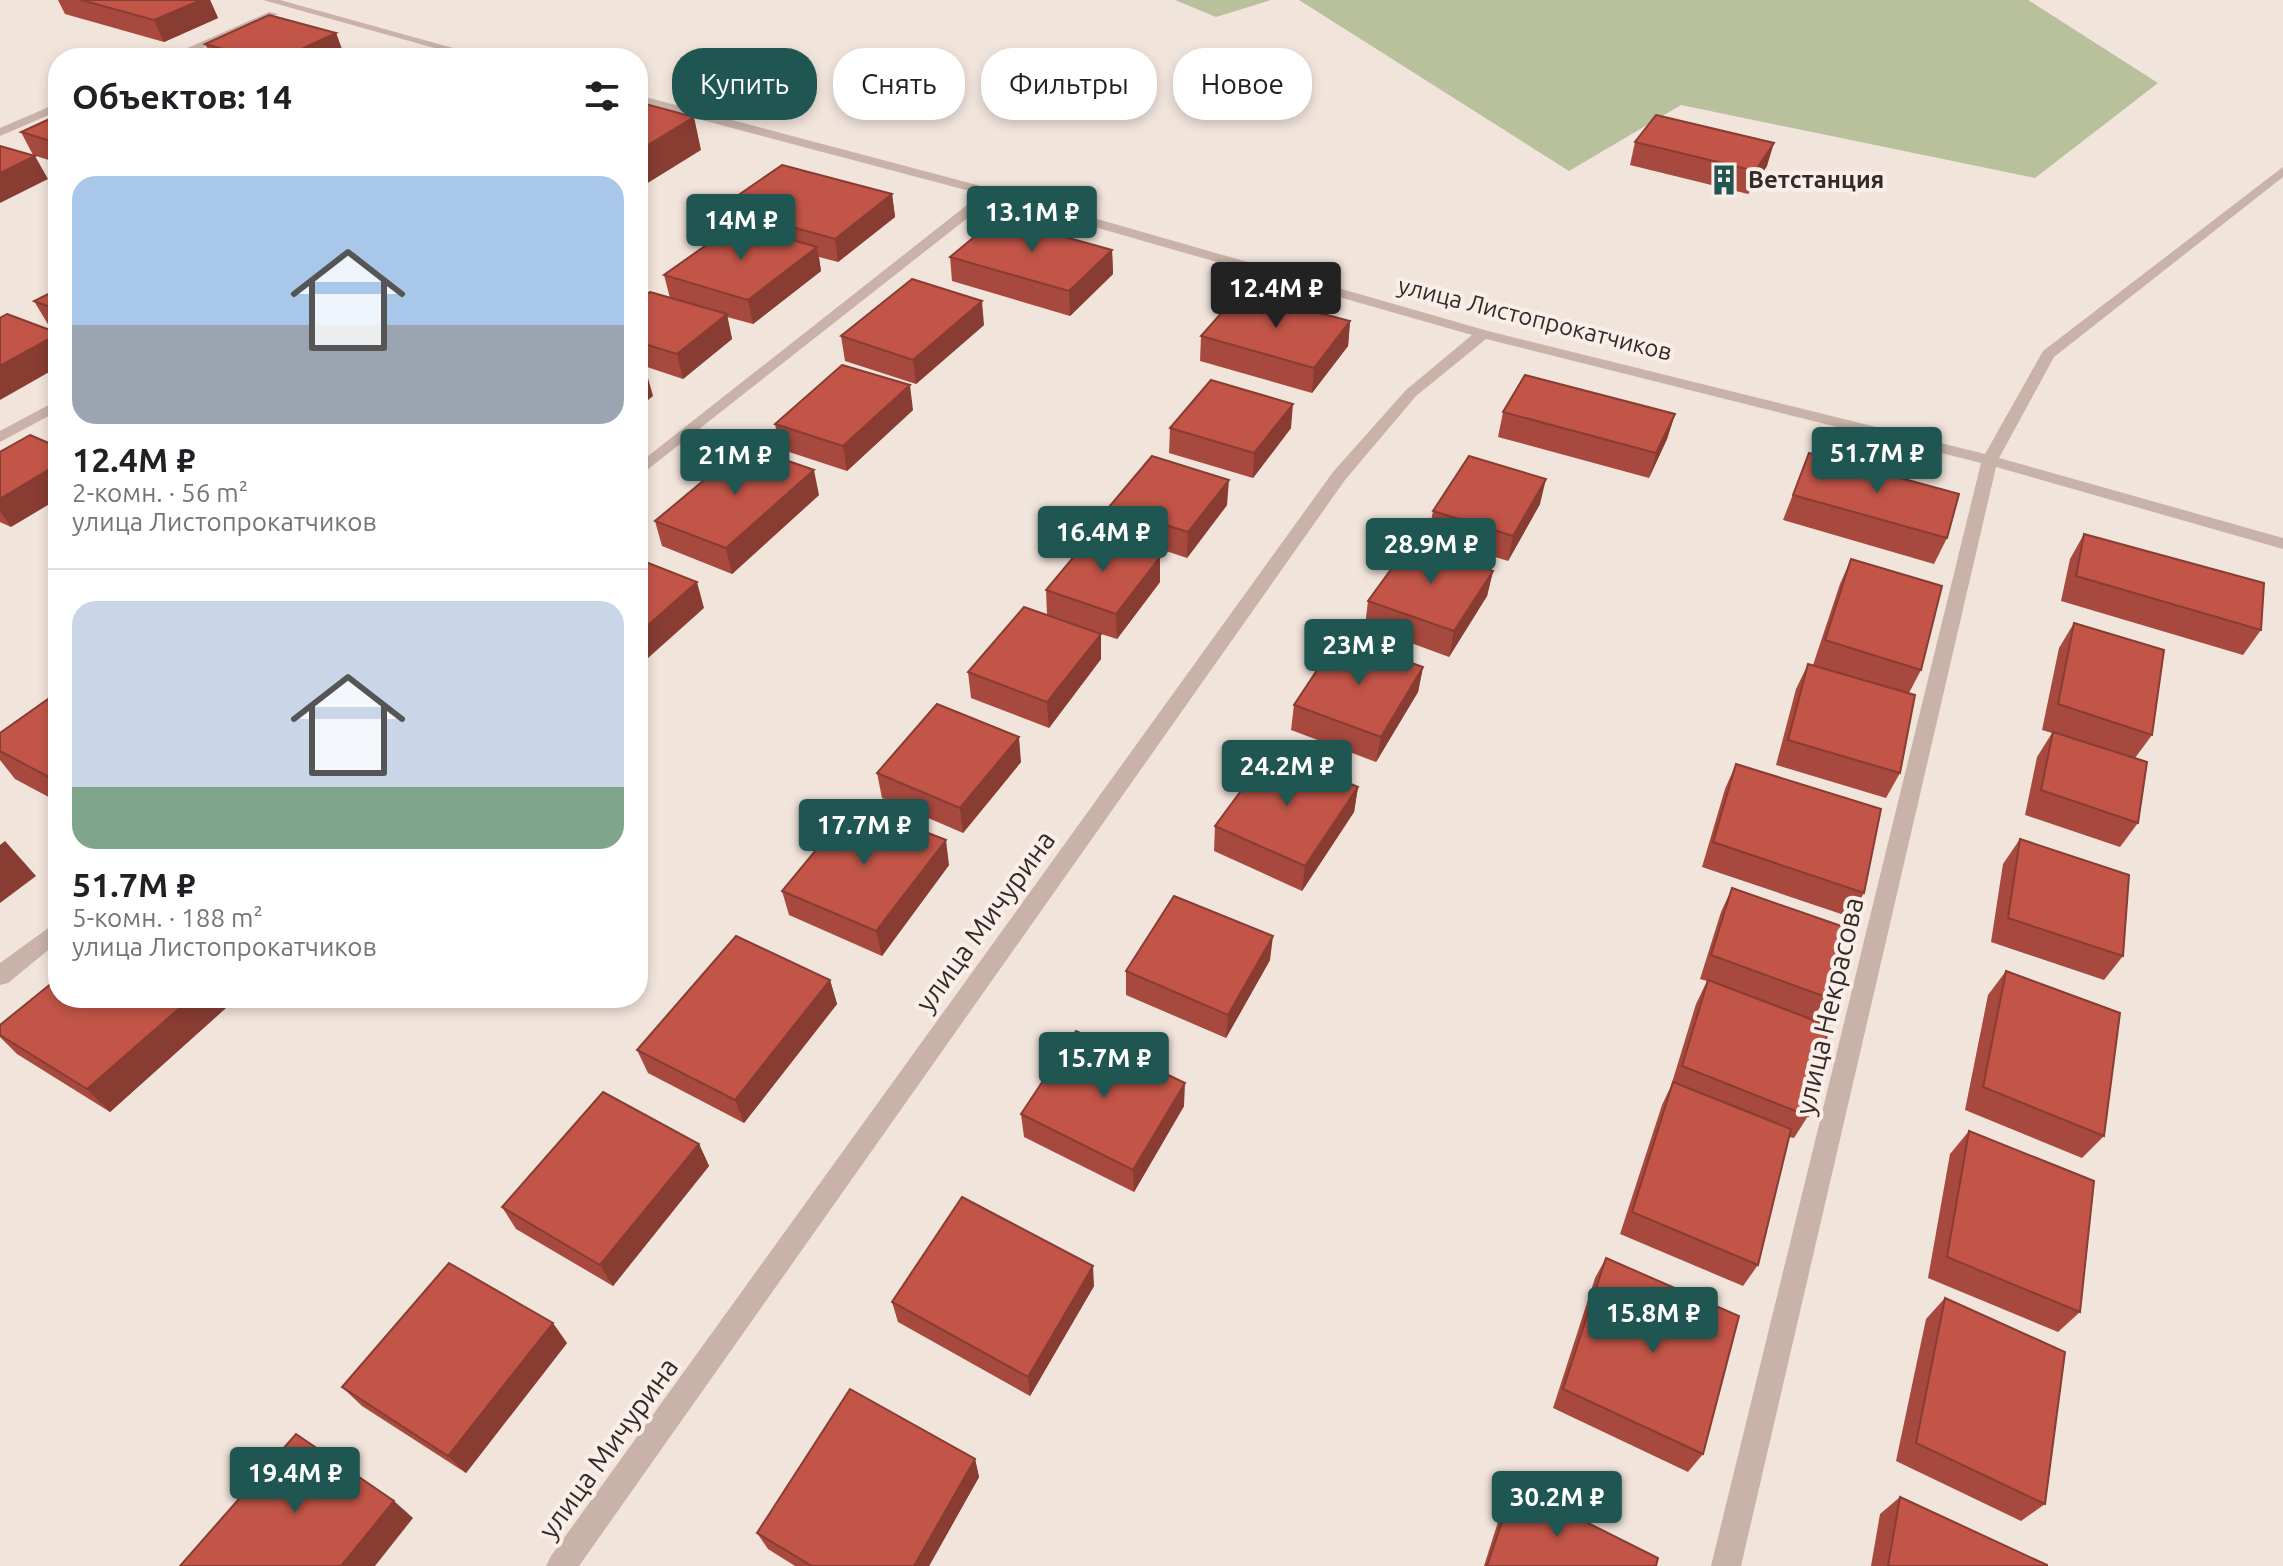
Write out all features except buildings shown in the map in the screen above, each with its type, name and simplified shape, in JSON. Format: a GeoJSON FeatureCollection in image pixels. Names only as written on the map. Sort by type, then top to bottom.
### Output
{"type":"FeatureCollection","features":[{"type":"Feature","properties":{"kind":"street"},"geometry":{"type":"LineString","coordinates":[[268,0],[445,48]]}},
{"type":"Feature","properties":{"kind":"street"},"geometry":{"type":"LineString","coordinates":[[194,48],[290,7]]}},
{"type":"Feature","properties":{"kind":"street","name":"улица Листопрокатчиков"},"geometry":{"type":"LineString","coordinates":[[648,102],[991,193],[1483,334],[1990,460],[2283,544]]}},
{"type":"Feature","properties":{"kind":"street"},"geometry":{"type":"LineString","coordinates":[[0,132],[48,111]]}},
{"type":"Feature","properties":{"kind":"street","name":"улица Некрасова"},"geometry":{"type":"LineString","coordinates":[[1726,1566],[1990,460],[2048,354],[2283,171]]}},
{"type":"Feature","properties":{"kind":"street"},"geometry":{"type":"LineString","coordinates":[[648,464],[991,193]]}},
{"type":"Feature","properties":{"kind":"street","name":"улица Мичурина"},"geometry":{"type":"LineString","coordinates":[[561,1566],[1339,476],[1411,393],[1483,334]]}},
{"type":"Feature","properties":{"kind":"street"},"geometry":{"type":"LineString","coordinates":[[0,437],[48,411]]}},
{"type":"Feature","properties":{"kind":"street"},"geometry":{"type":"LineString","coordinates":[[0,976],[48,938]]}},
{"type":"Feature","properties":{"kind":"green space"},"geometry":{"type":"Polygon","coordinates":[[[1175,0],[1271,0],[1216,17],[1175,0]]]}},
{"type":"Feature","properties":{"kind":"green space"},"geometry":{"type":"Polygon","coordinates":[[[1299,0],[2028,0],[2158,83],[2035,178],[1681,105],[1569,171],[1299,0]]]}},
{"type":"Feature","properties":{"kind":"place","name":"Ветстанция"},"geometry":{"type":"Point","coordinates":[1724,180]}}]}
